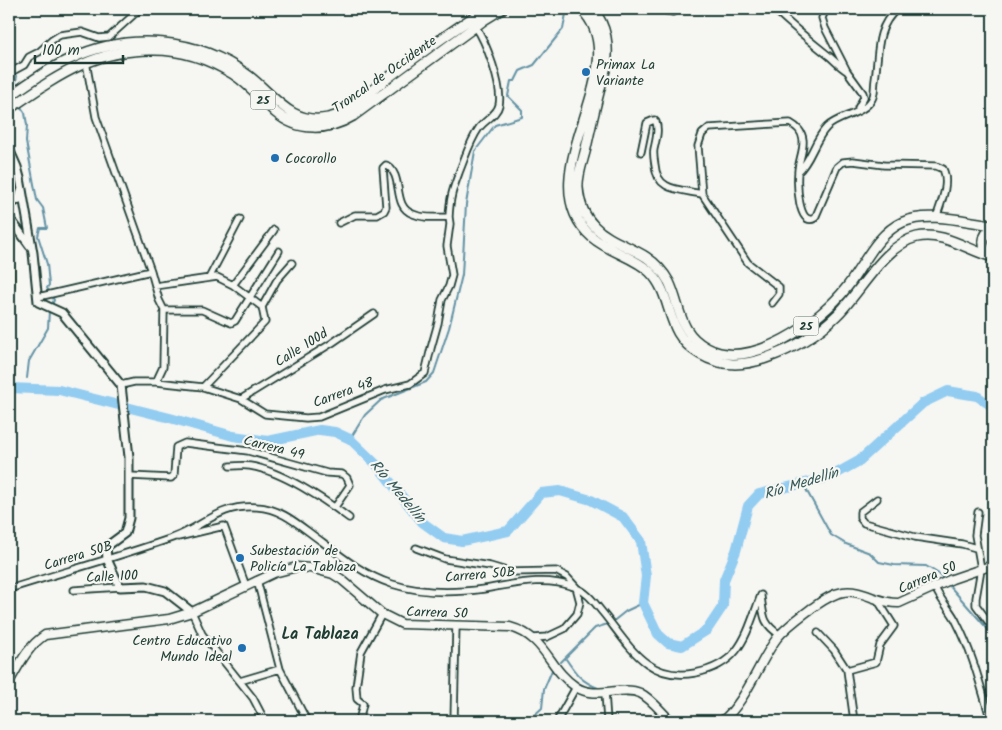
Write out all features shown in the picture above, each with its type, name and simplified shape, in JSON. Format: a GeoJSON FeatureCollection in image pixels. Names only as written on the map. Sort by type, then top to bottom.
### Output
{"type":"FeatureCollection","features":[{"type":"Feature","properties":{"kind":"highway","name":"Troncal de Occidente"},"geometry":{"type":"LineString","coordinates":[[9,97],[56,66],[83,54],[118,44],[155,42],[181,45],[212,54],[249,76],[295,115],[311,119],[327,118],[349,109],[486,9]]}},
{"type":"Feature","properties":{"kind":"highway","name":"Troncal de Occidente"},"geometry":{"type":"LineString","coordinates":[[9,109],[59,75],[86,62],[103,56],[137,50],[161,50],[184,53],[211,62],[234,75],[283,118],[300,125],[325,127],[340,123],[353,116],[502,9]]}},
{"type":"Feature","properties":{"kind":"highway","name":"25"},"geometry":{"type":"LineString","coordinates":[[581,9],[593,23],[599,38],[599,59],[569,180],[570,198],[574,211],[582,226],[598,242],[638,263],[650,272],[662,288],[676,330],[691,348],[706,358],[736,365],[756,362],[792,347],[816,333],[836,316],[890,252],[911,239],[937,236],[993,257]]}},
{"type":"Feature","properties":{"kind":"highway","name":"25"},"geometry":{"type":"LineString","coordinates":[[595,9],[604,26],[608,49],[606,67],[578,178],[579,200],[586,215],[601,233],[643,255],[662,271],[669,283],[685,327],[702,346],[722,354],[733,354],[756,350],[784,340],[811,322],[838,298],[847,288],[878,241],[888,231],[909,220],[936,218],[993,226]]}},
{"type":"Feature","properties":{"kind":"highway"},"geometry":{"type":"LineString","coordinates":[[993,226],[987,232],[983,242],[986,252],[993,257]]}},
{"type":"Feature","properties":{"kind":"main road","name":"Carrera 50"},"geometry":{"type":"LineString","coordinates":[[722,721],[737,704],[780,635],[792,623],[824,600],[841,592],[862,594],[890,603],[899,603],[946,582],[993,565]]}},
{"type":"Feature","properties":{"kind":"main road","name":"Carrera 50"},"geometry":{"type":"LineString","coordinates":[[9,682],[30,648],[45,635],[169,619],[192,612],[274,573],[290,568],[303,567],[320,570],[342,578],[391,620],[411,625],[510,627],[519,630],[534,638],[560,672],[576,687]]}},
{"type":"Feature","properties":{"kind":"main road"},"geometry":{"type":"LineString","coordinates":[[576,687],[590,693],[635,692],[641,694],[671,721]]}},
{"type":"Feature","properties":{"kind":"street"},"geometry":{"type":"LineString","coordinates":[[9,71],[11,72],[24,65],[29,56],[42,50],[52,40],[65,34],[82,32],[99,38],[107,38],[140,9]]}},
{"type":"Feature","properties":{"kind":"street"},"geometry":{"type":"LineString","coordinates":[[656,9],[673,12],[678,9]]}},
{"type":"Feature","properties":{"kind":"street"},"geometry":{"type":"LineString","coordinates":[[774,9],[797,31],[847,71]]}},
{"type":"Feature","properties":{"kind":"street"},"geometry":{"type":"LineString","coordinates":[[826,9],[822,18],[825,28],[847,71],[863,93],[864,97],[858,108],[859,110]]}},
{"type":"Feature","properties":{"kind":"street"},"geometry":{"type":"LineString","coordinates":[[798,172],[817,139],[828,126],[866,106],[873,98],[879,37],[886,23],[897,9]]}},
{"type":"Feature","properties":{"kind":"street"},"geometry":{"type":"LineString","coordinates":[[339,223],[355,215],[377,215],[384,211],[386,207],[383,168],[386,165],[393,172],[399,196],[407,211],[419,216],[449,218],[453,188],[468,146],[480,127],[499,107],[498,89],[492,60],[485,41],[476,26]]}},
{"type":"Feature","properties":{"kind":"street"},"geometry":{"type":"LineString","coordinates":[[86,62],[96,116],[164,310],[163,367],[156,382]]}},
{"type":"Feature","properties":{"kind":"street"},"geometry":{"type":"LineString","coordinates":[[641,152],[647,123],[654,120],[658,127],[654,152],[655,172],[659,182],[668,187],[702,194]]}},
{"type":"Feature","properties":{"kind":"street"},"geometry":{"type":"LineString","coordinates":[[772,303],[779,294],[779,287],[748,264],[702,194],[698,146],[702,134],[709,128],[790,123],[797,126],[801,131],[803,141],[798,172],[798,190],[803,217],[811,221],[815,218],[837,167],[843,162],[853,161],[884,166],[936,166],[943,169],[946,174],[946,184],[936,218]]}},
{"type":"Feature","properties":{"kind":"street"},"geometry":{"type":"LineString","coordinates":[[9,142],[22,189],[41,295],[38,302],[62,313],[121,385],[129,476],[128,527],[125,533],[106,547],[107,559],[120,587]]}},
{"type":"Feature","properties":{"kind":"street"},"geometry":{"type":"LineString","coordinates":[[9,205],[19,199],[22,189]]}},
{"type":"Feature","properties":{"kind":"street"},"geometry":{"type":"LineString","coordinates":[[9,217],[29,242],[33,253]]}},
{"type":"Feature","properties":{"kind":"street","name":"Carrera 48"},"geometry":{"type":"LineString","coordinates":[[121,385],[134,382],[156,382],[203,387],[241,399],[265,414],[306,418],[319,417],[385,390],[410,384],[425,373],[442,300],[452,275],[447,246],[449,218]]}},
{"type":"Feature","properties":{"kind":"street"},"geometry":{"type":"LineString","coordinates":[[209,278],[240,219]]}},
{"type":"Feature","properties":{"kind":"street"},"geometry":{"type":"LineString","coordinates":[[233,285],[274,230]]}},
{"type":"Feature","properties":{"kind":"street"},"geometry":{"type":"LineString","coordinates":[[164,310],[202,310],[231,323],[235,321],[279,251]]}},
{"type":"Feature","properties":{"kind":"street"},"geometry":{"type":"LineString","coordinates":[[262,307],[277,280],[292,263]]}},
{"type":"Feature","properties":{"kind":"street"},"geometry":{"type":"LineString","coordinates":[[41,295],[151,271]]}},
{"type":"Feature","properties":{"kind":"street"},"geometry":{"type":"LineString","coordinates":[[155,286],[217,277],[233,285],[262,307],[265,322],[203,387]]}},
{"type":"Feature","properties":{"kind":"street","name":"Calle 100d"},"geometry":{"type":"LineString","coordinates":[[241,399],[332,343],[374,314]]}},
{"type":"Feature","properties":{"kind":"street","name":"Carrera 49"},"geometry":{"type":"LineString","coordinates":[[129,476],[171,478],[174,475],[176,447],[185,443],[248,451],[327,473],[342,474],[347,478],[350,485],[335,507]]}},
{"type":"Feature","properties":{"kind":"street"},"geometry":{"type":"LineString","coordinates":[[267,471],[269,457]]}},
{"type":"Feature","properties":{"kind":"street","name":"Carrera 49"},"geometry":{"type":"LineString","coordinates":[[230,466],[248,466],[267,471],[335,507],[349,518]]}},
{"type":"Feature","properties":{"kind":"street"},"geometry":{"type":"LineString","coordinates":[[877,498],[860,512],[860,518],[864,524],[915,537],[976,548]]}},
{"type":"Feature","properties":{"kind":"street","name":"Carrera 50B"},"geometry":{"type":"LineString","coordinates":[[9,589],[176,537],[212,516],[244,506],[275,510],[292,520],[356,567],[379,579],[394,584],[416,589],[449,591],[482,589],[538,581],[553,581],[576,587],[589,595],[638,656],[648,666],[660,671],[674,674],[706,671],[731,658],[745,636],[761,595],[765,622],[780,635]]}},
{"type":"Feature","properties":{"kind":"street"},"geometry":{"type":"LineString","coordinates":[[978,512],[975,530],[980,569],[976,605],[993,628]]}},
{"type":"Feature","properties":{"kind":"street"},"geometry":{"type":"LineString","coordinates":[[176,537],[224,526],[246,586]]}},
{"type":"Feature","properties":{"kind":"street"},"geometry":{"type":"LineString","coordinates":[[416,548],[445,559],[490,566],[510,572],[556,571],[567,577],[576,587],[580,602],[577,614],[564,630],[547,637],[534,638]]}},
{"type":"Feature","properties":{"kind":"street"},"geometry":{"type":"LineString","coordinates":[[257,580],[280,669],[307,721]]}},
{"type":"Feature","properties":{"kind":"street","name":"Calle 100"},"geometry":{"type":"LineString","coordinates":[[74,590],[146,586],[165,591],[192,612],[202,634],[253,698],[265,721]]}},
{"type":"Feature","properties":{"kind":"street"},"geometry":{"type":"LineString","coordinates":[[935,587],[939,598],[958,622],[991,721]]}},
{"type":"Feature","properties":{"kind":"street"},"geometry":{"type":"LineString","coordinates":[[847,670],[876,662],[880,645],[894,625],[877,599]]}},
{"type":"Feature","properties":{"kind":"street"},"geometry":{"type":"LineString","coordinates":[[359,721],[362,702],[357,699],[356,687],[360,652],[382,614]]}},
{"type":"Feature","properties":{"kind":"street"},"geometry":{"type":"LineString","coordinates":[[454,721],[456,625]]}},
{"type":"Feature","properties":{"kind":"street"},"geometry":{"type":"LineString","coordinates":[[818,633],[834,650],[847,670],[854,721]]}},
{"type":"Feature","properties":{"kind":"street"},"geometry":{"type":"LineString","coordinates":[[240,681],[280,669]]}},
{"type":"Feature","properties":{"kind":"street"},"geometry":{"type":"LineString","coordinates":[[557,721],[576,687]]}},
{"type":"Feature","properties":{"kind":"street"},"geometry":{"type":"LineString","coordinates":[[605,692],[607,721]]}},
{"type":"Feature","properties":{"kind":"green space"},"geometry":{"type":"Polygon","coordinates":[[[9,235],[14,235],[15,287],[9,287],[9,235]]]}},
{"type":"Feature","properties":{"kind":"waterway"},"geometry":{"type":"LineString","coordinates":[[350,439],[365,415],[381,400],[426,382],[434,373],[449,328],[462,275],[466,204],[475,151],[495,125],[522,117],[522,110],[508,96],[511,81],[515,81],[520,71],[534,65],[563,29],[567,9]]}},
{"type":"Feature","properties":{"kind":"waterway"},"geometry":{"type":"LineString","coordinates":[[9,64],[13,67]]}},
{"type":"Feature","properties":{"kind":"waterway"},"geometry":{"type":"LineString","coordinates":[[15,86],[17,76]]}},
{"type":"Feature","properties":{"kind":"waterway"},"geometry":{"type":"LineString","coordinates":[[21,107],[25,113],[27,125],[26,142],[37,200],[43,208],[47,228],[40,228],[38,236],[47,264],[49,285],[47,288],[54,300],[49,311],[48,328],[29,361],[27,378]]}},
{"type":"Feature","properties":{"kind":"waterway","name":"Río Medellín"},"geometry":{"type":"LineString","coordinates":[[9,388],[59,390],[233,436],[268,441],[320,430],[335,432],[350,439],[377,465],[422,522],[444,538],[462,541],[508,531],[541,493],[560,491],[591,500],[623,517],[641,541],[646,576],[643,603],[658,634],[668,643],[682,646],[707,630],[723,606],[724,580],[736,551],[748,506],[759,494],[830,477],[859,461],[923,403],[948,391],[977,396],[993,407]]}},
{"type":"Feature","properties":{"kind":"waterway"},"geometry":{"type":"LineString","coordinates":[[803,484],[831,535],[846,544],[870,553],[879,562],[894,565],[926,566],[944,579]]}},
{"type":"Feature","properties":{"kind":"waterway"},"geometry":{"type":"LineString","coordinates":[[947,583],[993,635]]}},
{"type":"Feature","properties":{"kind":"waterway"},"geometry":{"type":"LineString","coordinates":[[561,662],[595,628],[611,623],[626,611],[643,603]]}},
{"type":"Feature","properties":{"kind":"waterway"},"geometry":{"type":"LineString","coordinates":[[566,659],[579,676],[587,683],[598,688]]}},
{"type":"Feature","properties":{"kind":"waterway"},"geometry":{"type":"LineString","coordinates":[[524,721],[529,720],[542,708],[544,689],[553,668]]}},
{"type":"Feature","properties":{"kind":"place","name":"Primax La Variante"},"geometry":{"type":"Point","coordinates":[586,72]}},
{"type":"Feature","properties":{"kind":"place","name":"Cocorollo"},"geometry":{"type":"Point","coordinates":[275,158]}},
{"type":"Feature","properties":{"kind":"place","name":"Subestación de Policía La Tablaza"},"geometry":{"type":"Point","coordinates":[240,558]}},
{"type":"Feature","properties":{"kind":"place","name":"Centro Educativo Mundo Ideal"},"geometry":{"type":"Point","coordinates":[242,648]}},
{"type":"Feature","properties":{"kind":"district","name":"La Tablaza"},"geometry":{"type":"Point","coordinates":[320,633]}}]}
